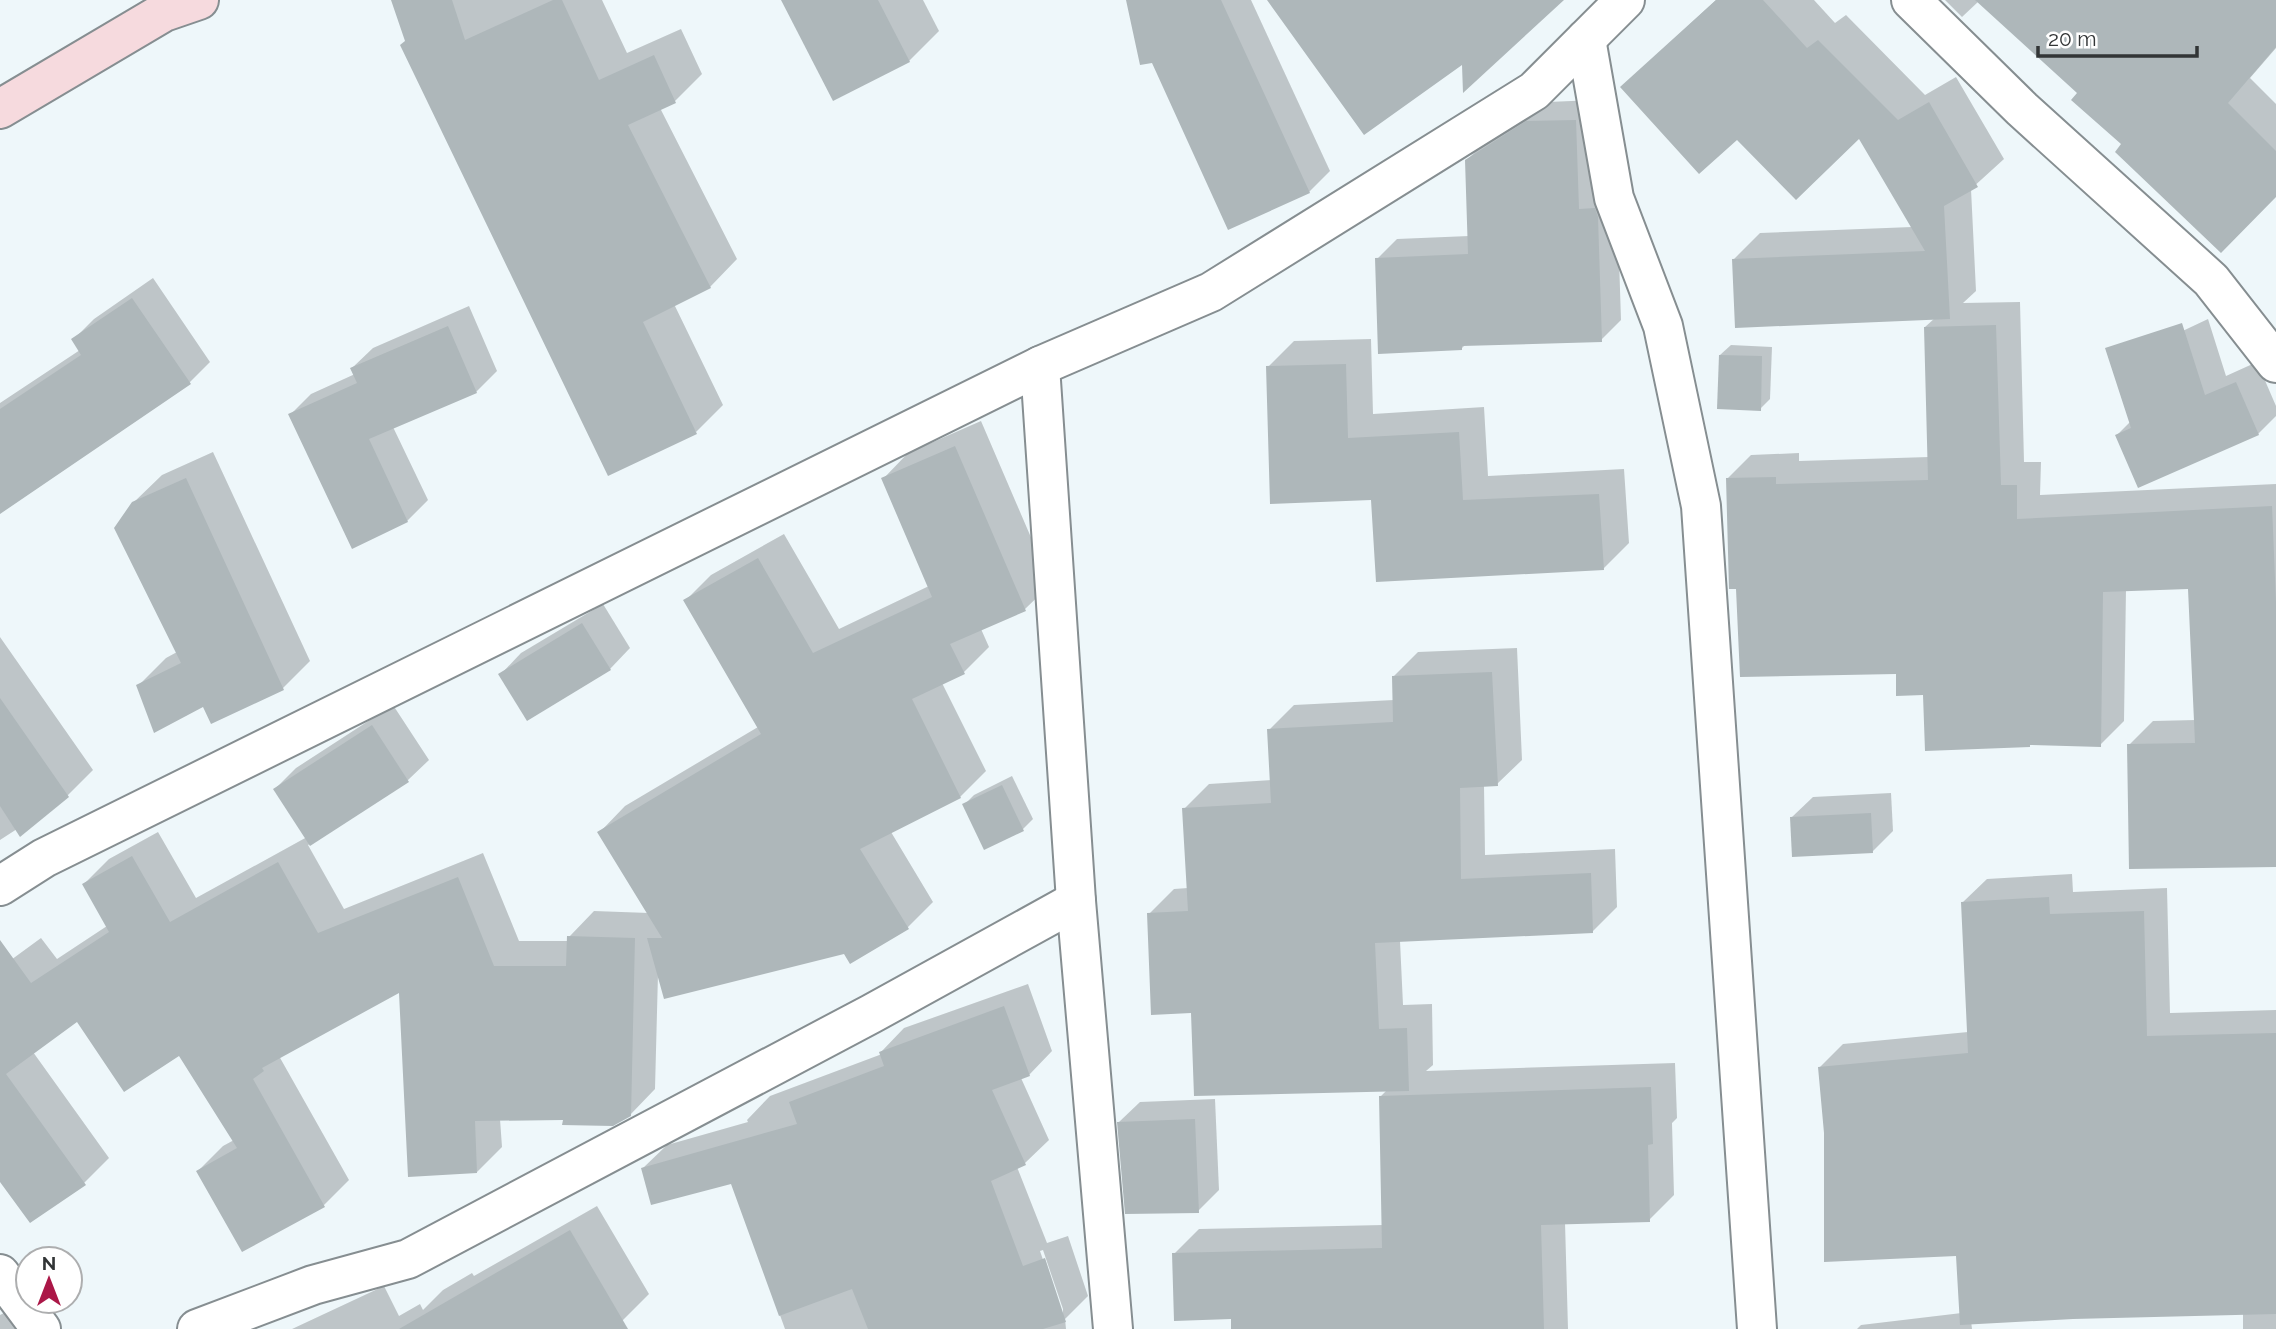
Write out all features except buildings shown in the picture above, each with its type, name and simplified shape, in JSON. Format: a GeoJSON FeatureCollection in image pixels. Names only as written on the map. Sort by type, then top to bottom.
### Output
{"type":"FeatureCollection","features":[{"type":"Feature","properties":{"kind":"street"},"geometry":{"type":"LineString","coordinates":[[0,886],[44,858],[1040,366],[1211,292],[1535,91],[1625,0]]}},
{"type":"Feature","properties":{"kind":"street"},"geometry":{"type":"LineString","coordinates":[[1911,0],[2022,109],[2211,280],[2276,363]]}},
{"type":"Feature","properties":{"kind":"street"},"geometry":{"type":"LineString","coordinates":[[0,109],[173,4]]}},
{"type":"Feature","properties":{"kind":"street"},"geometry":{"type":"LineString","coordinates":[[1586,39],[1614,198],[1663,326],[1701,506],[1756,1329]]}},
{"type":"Feature","properties":{"kind":"street"},"geometry":{"type":"LineString","coordinates":[[1040,366],[1076,901],[1114,1329]]}},
{"type":"Feature","properties":{"kind":"street"},"geometry":{"type":"LineString","coordinates":[[197,1329],[313,1285],[408,1259],[871,1014],[1076,901]]}},
{"type":"Feature","properties":{"kind":"street"},"geometry":{"type":"LineString","coordinates":[[0,1274],[41,1329]]}}]}
